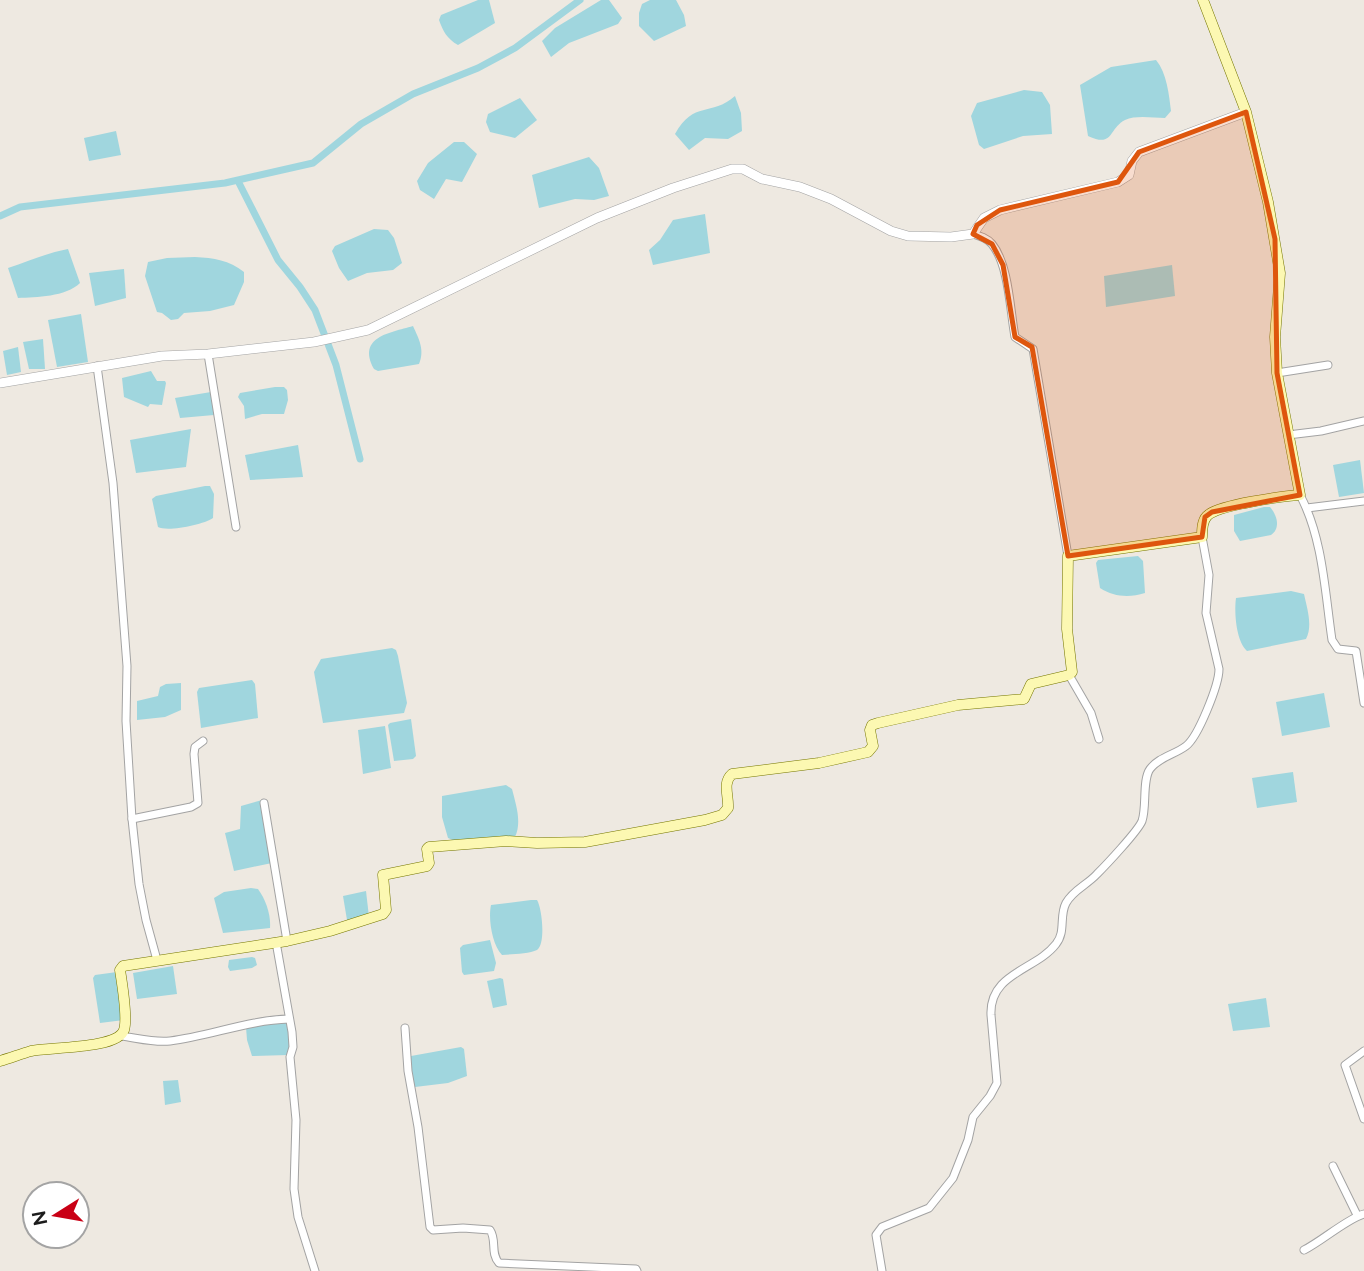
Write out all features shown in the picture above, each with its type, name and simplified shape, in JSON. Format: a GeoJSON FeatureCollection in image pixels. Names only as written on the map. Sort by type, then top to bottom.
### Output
{"type":"FeatureCollection","features":[{"type":"Feature","properties":{"kind":"main road"},"geometry":{"type":"LineString","coordinates":[[0,1061],[33,1051],[88,1045],[121,1036],[125,1027],[121,967],[282,941],[330,931],[383,914],[386,910],[383,875],[427,866],[429,846],[506,841],[586,842],[705,820],[722,814],[728,808],[726,785],[727,778],[732,774],[818,763],[868,752],[873,747],[870,730],[872,725],[958,705],[1024,699],[1031,684],[1072,672],[1067,629],[1068,556],[1202,537],[1204,519],[1212,512],[1251,502],[1300,495],[1277,373],[1275,337],[1280,273],[1266,192],[1246,112],[1203,0]]}},
{"type":"Feature","properties":{"kind":"street"},"geometry":{"type":"LineString","coordinates":[[973,234],[984,218],[1000,209],[1118,183],[1129,174],[1135,155],[1139,152],[1246,112]]}},
{"type":"Feature","properties":{"kind":"street"},"geometry":{"type":"LineString","coordinates":[[0,383],[162,356],[208,354],[335,339],[368,330],[597,218],[673,188],[732,169],[743,169],[762,179],[800,187],[831,199],[891,231],[908,236],[951,237],[973,234],[984,237],[992,244],[1003,265],[1015,337],[1033,349],[1068,556]]}},
{"type":"Feature","properties":{"kind":"street"},"geometry":{"type":"LineString","coordinates":[[208,354],[236,527]]}},
{"type":"Feature","properties":{"kind":"street"},"geometry":{"type":"LineString","coordinates":[[1277,373],[1328,365]]}},
{"type":"Feature","properties":{"kind":"street"},"geometry":{"type":"LineString","coordinates":[[97,366],[113,483],[127,666],[126,733],[132,819],[143,908],[158,960]]}},
{"type":"Feature","properties":{"kind":"street"},"geometry":{"type":"LineString","coordinates":[[1288,435],[1364,421]]}},
{"type":"Feature","properties":{"kind":"street"},"geometry":{"type":"LineString","coordinates":[[1300,495],[1307,508],[1319,553],[1332,640],[1338,649],[1356,651],[1364,703]]}},
{"type":"Feature","properties":{"kind":"street"},"geometry":{"type":"LineString","coordinates":[[1307,508],[1364,501]]}},
{"type":"Feature","properties":{"kind":"street"},"geometry":{"type":"LineString","coordinates":[[882,1271],[876,1235],[882,1227],[929,1208],[941,1196],[953,1178],[968,1140],[973,1117],[997,1083],[990,1015],[993,993],[1057,944],[1062,932],[1065,904],[1077,890],[1097,875],[1142,821],[1147,773],[1157,761],[1194,739],[1204,720],[1219,677],[1219,669],[1206,613],[1209,575],[1202,537]]}},
{"type":"Feature","properties":{"kind":"street"},"geometry":{"type":"LineString","coordinates":[[1069,675],[1091,713],[1099,739]]}},
{"type":"Feature","properties":{"kind":"street"},"geometry":{"type":"LineString","coordinates":[[132,819],[191,807],[198,803],[194,747],[203,741]]}},
{"type":"Feature","properties":{"kind":"street"},"geometry":{"type":"LineString","coordinates":[[264,803],[292,1032],[293,1047],[290,1059],[296,1120],[294,1189],[298,1217],[316,1271]]}},
{"type":"Feature","properties":{"kind":"street"},"geometry":{"type":"LineString","coordinates":[[121,1036],[169,1041],[289,1018]]}},
{"type":"Feature","properties":{"kind":"street"},"geometry":{"type":"LineString","coordinates":[[405,1028],[408,1072],[431,1229],[490,1230],[494,1236],[495,1259],[499,1263],[636,1271]]}},
{"type":"Feature","properties":{"kind":"street"},"geometry":{"type":"LineString","coordinates":[[1364,1051],[1345,1065],[1364,1119]]}},
{"type":"Feature","properties":{"kind":"street"},"geometry":{"type":"LineString","coordinates":[[1304,1250],[1361,1215],[1333,1166]]}},
{"type":"Feature","properties":{"kind":"highlighted area"},"geometry":{"type":"Polygon","coordinates":[[[1246,112],[1275,239],[1277,373],[1300,495],[1212,512],[1205,517],[1202,537],[1068,556],[1032,347],[1015,337],[1003,265],[992,244],[973,234],[977,225],[1000,210],[1118,182],[1139,152],[1246,112]]]}},
{"type":"Feature","properties":{"kind":"water"},"geometry":{"type":"Polygon","coordinates":[[[478,0],[489,0],[495,23],[458,45],[444,31],[439,20],[441,15],[478,0]]]}},
{"type":"Feature","properties":{"kind":"water"},"geometry":{"type":"Polygon","coordinates":[[[601,0],[609,0],[622,18],[618,24],[569,43],[551,57],[542,41],[555,28],[601,0]]]}},
{"type":"Feature","properties":{"kind":"water"},"geometry":{"type":"Polygon","coordinates":[[[650,0],[676,0],[686,26],[654,41],[639,26],[642,4],[650,0]]]}},
{"type":"Feature","properties":{"kind":"water"},"geometry":{"type":"Polygon","coordinates":[[[1156,60],[1165,78],[1169,98],[1171,111],[1165,118],[1129,118],[1107,139],[1088,136],[1080,85],[1111,67],[1156,60]]]}},
{"type":"Feature","properties":{"kind":"water"},"geometry":{"type":"Polygon","coordinates":[[[1024,90],[1042,92],[1050,105],[1052,134],[1023,136],[984,149],[979,145],[971,116],[977,103],[1024,90]]]}},
{"type":"Feature","properties":{"kind":"water"},"geometry":{"type":"Polygon","coordinates":[[[735,96],[741,113],[742,131],[728,139],[705,138],[689,150],[675,134],[689,117],[735,96]]]}},
{"type":"Feature","properties":{"kind":"water"},"geometry":{"type":"Polygon","coordinates":[[[520,98],[537,120],[515,138],[490,132],[486,122],[488,114],[520,98]]]}},
{"type":"Feature","properties":{"kind":"water"},"geometry":{"type":"Polygon","coordinates":[[[116,131],[121,155],[89,161],[84,138],[116,131]]]}},
{"type":"Feature","properties":{"kind":"water"},"geometry":{"type":"Polygon","coordinates":[[[454,142],[464,142],[477,154],[462,182],[446,179],[434,199],[420,190],[417,181],[428,163],[454,142]]]}},
{"type":"Feature","properties":{"kind":"water"},"geometry":{"type":"Polygon","coordinates":[[[589,157],[599,168],[609,196],[594,200],[575,199],[539,208],[532,175],[589,157]]]}},
{"type":"Feature","properties":{"kind":"water"},"geometry":{"type":"Polygon","coordinates":[[[705,214],[710,253],[653,265],[649,250],[660,240],[673,220],[705,214]]]}},
{"type":"Feature","properties":{"kind":"water"},"geometry":{"type":"Polygon","coordinates":[[[374,229],[388,230],[394,238],[402,263],[393,270],[367,273],[348,281],[332,251],[335,246],[374,229]]]}},
{"type":"Feature","properties":{"kind":"water"},"geometry":{"type":"Polygon","coordinates":[[[68,249],[80,283],[59,294],[18,298],[8,268],[68,249]]]}},
{"type":"Feature","properties":{"kind":"water"},"geometry":{"type":"Polygon","coordinates":[[[195,257],[215,259],[233,265],[244,272],[244,282],[234,305],[210,311],[184,313],[178,319],[171,320],[157,312],[145,276],[148,262],[195,257]]]}},
{"type":"Feature","properties":{"kind":"water"},"geometry":{"type":"Polygon","coordinates":[[[1172,265],[1175,296],[1106,307],[1104,276],[1172,265]]]}},
{"type":"Feature","properties":{"kind":"water"},"geometry":{"type":"Polygon","coordinates":[[[124,269],[126,298],[95,306],[89,273],[124,269]]]}},
{"type":"Feature","properties":{"kind":"water"},"geometry":{"type":"Polygon","coordinates":[[[81,314],[88,362],[57,367],[48,320],[81,314]]]}},
{"type":"Feature","properties":{"kind":"water"},"geometry":{"type":"Polygon","coordinates":[[[413,326],[421,349],[419,364],[378,371],[374,369],[370,358],[373,343],[386,334],[413,326]]]}},
{"type":"Feature","properties":{"kind":"water"},"geometry":{"type":"Polygon","coordinates":[[[43,339],[45,369],[29,369],[23,342],[43,339]]]}},
{"type":"Feature","properties":{"kind":"water"},"geometry":{"type":"Polygon","coordinates":[[[18,347],[21,372],[7,375],[3,351],[18,347]]]}},
{"type":"Feature","properties":{"kind":"water"},"geometry":{"type":"Polygon","coordinates":[[[151,371],[157,381],[166,383],[162,405],[150,404],[148,407],[124,397],[122,378],[151,371]]]}},
{"type":"Feature","properties":{"kind":"water"},"geometry":{"type":"Polygon","coordinates":[[[284,387],[287,390],[288,400],[284,414],[262,414],[245,419],[244,406],[238,397],[240,393],[284,387]]]}},
{"type":"Feature","properties":{"kind":"water"},"geometry":{"type":"Polygon","coordinates":[[[211,392],[214,415],[180,418],[175,398],[211,392]]]}},
{"type":"Feature","properties":{"kind":"water"},"geometry":{"type":"Polygon","coordinates":[[[191,429],[186,467],[136,473],[130,440],[191,429]]]}},
{"type":"Feature","properties":{"kind":"water"},"geometry":{"type":"Polygon","coordinates":[[[298,445],[303,477],[250,480],[245,455],[298,445]]]}},
{"type":"Feature","properties":{"kind":"water"},"geometry":{"type":"Polygon","coordinates":[[[1360,460],[1364,493],[1339,497],[1333,465],[1360,460]]]}},
{"type":"Feature","properties":{"kind":"water"},"geometry":{"type":"Polygon","coordinates":[[[210,486],[214,494],[213,518],[185,527],[158,527],[152,499],[210,486]]]}},
{"type":"Feature","properties":{"kind":"water"},"geometry":{"type":"Polygon","coordinates":[[[1270,507],[1275,514],[1277,525],[1274,532],[1271,535],[1240,541],[1234,531],[1234,515],[1270,507]]]}},
{"type":"Feature","properties":{"kind":"water"},"geometry":{"type":"Polygon","coordinates":[[[1138,556],[1143,561],[1145,593],[1122,596],[1100,588],[1096,563],[1098,560],[1138,556]]]}},
{"type":"Feature","properties":{"kind":"water"},"geometry":{"type":"Polygon","coordinates":[[[1291,591],[1304,594],[1309,623],[1306,639],[1247,651],[1238,634],[1236,598],[1291,591]]]}},
{"type":"Feature","properties":{"kind":"water"},"geometry":{"type":"Polygon","coordinates":[[[392,648],[398,656],[407,703],[404,713],[323,723],[314,672],[321,659],[392,648]]]}},
{"type":"Feature","properties":{"kind":"water"},"geometry":{"type":"Polygon","coordinates":[[[252,680],[255,684],[258,718],[201,728],[197,692],[199,688],[252,680]]]}},
{"type":"Feature","properties":{"kind":"water"},"geometry":{"type":"Polygon","coordinates":[[[181,683],[181,710],[165,717],[137,720],[137,701],[158,696],[160,687],[166,684],[181,683]]]}},
{"type":"Feature","properties":{"kind":"water"},"geometry":{"type":"Polygon","coordinates":[[[1324,693],[1330,727],[1282,736],[1276,702],[1324,693]]]}},
{"type":"Feature","properties":{"kind":"water"},"geometry":{"type":"Polygon","coordinates":[[[411,719],[416,756],[413,759],[394,761],[388,725],[411,719]]]}},
{"type":"Feature","properties":{"kind":"water"},"geometry":{"type":"Polygon","coordinates":[[[385,726],[391,768],[363,774],[358,730],[385,726]]]}},
{"type":"Feature","properties":{"kind":"water"},"geometry":{"type":"Polygon","coordinates":[[[1293,772],[1297,802],[1257,808],[1252,778],[1293,772]]]}},
{"type":"Feature","properties":{"kind":"water"},"geometry":{"type":"Polygon","coordinates":[[[506,785],[512,789],[518,813],[515,837],[455,841],[448,838],[442,817],[442,796],[506,785]]]}},
{"type":"Feature","properties":{"kind":"water"},"geometry":{"type":"Polygon","coordinates":[[[262,800],[272,863],[234,871],[225,833],[240,829],[241,806],[262,800]]]}},
{"type":"Feature","properties":{"kind":"water"},"geometry":{"type":"Polygon","coordinates":[[[258,889],[263,898],[269,913],[270,928],[223,933],[214,898],[224,892],[258,889]]]}},
{"type":"Feature","properties":{"kind":"water"},"geometry":{"type":"Polygon","coordinates":[[[366,891],[369,917],[347,920],[343,896],[366,891]]]}},
{"type":"Feature","properties":{"kind":"water"},"geometry":{"type":"Polygon","coordinates":[[[537,900],[540,910],[540,946],[530,952],[502,955],[492,931],[491,905],[537,900]]]}},
{"type":"Feature","properties":{"kind":"water"},"geometry":{"type":"Polygon","coordinates":[[[490,940],[496,963],[494,971],[464,975],[460,948],[463,945],[490,940]]]}},
{"type":"Feature","properties":{"kind":"water"},"geometry":{"type":"Polygon","coordinates":[[[252,957],[257,965],[230,971],[229,960],[252,957]]]}},
{"type":"Feature","properties":{"kind":"water"},"geometry":{"type":"Polygon","coordinates":[[[173,966],[177,994],[137,999],[133,973],[173,966]]]}},
{"type":"Feature","properties":{"kind":"water"},"geometry":{"type":"Polygon","coordinates":[[[117,972],[124,1020],[100,1023],[93,978],[95,975],[117,972]]]}},
{"type":"Feature","properties":{"kind":"water"},"geometry":{"type":"Polygon","coordinates":[[[503,979],[507,1005],[493,1008],[487,981],[503,979]]]}},
{"type":"Feature","properties":{"kind":"water"},"geometry":{"type":"Polygon","coordinates":[[[1266,998],[1270,1027],[1233,1031],[1228,1004],[1266,998]]]}},
{"type":"Feature","properties":{"kind":"water"},"geometry":{"type":"Polygon","coordinates":[[[288,1020],[292,1033],[288,1055],[252,1056],[246,1027],[288,1020]]]}},
{"type":"Feature","properties":{"kind":"water"},"geometry":{"type":"Polygon","coordinates":[[[461,1047],[464,1049],[467,1076],[448,1083],[415,1087],[410,1069],[411,1056],[461,1047]]]}},
{"type":"Feature","properties":{"kind":"water"},"geometry":{"type":"Polygon","coordinates":[[[178,1080],[181,1102],[165,1105],[163,1081],[178,1080]]]}},
{"type":"Feature","properties":{"kind":"waterway"},"geometry":{"type":"LineString","coordinates":[[0,216],[20,207],[225,183],[313,163],[361,124],[413,94],[478,68],[515,48],[580,0]]}},
{"type":"Feature","properties":{"kind":"waterway"},"geometry":{"type":"LineString","coordinates":[[238,181],[278,260],[315,310],[336,365],[360,459]]}}]}
